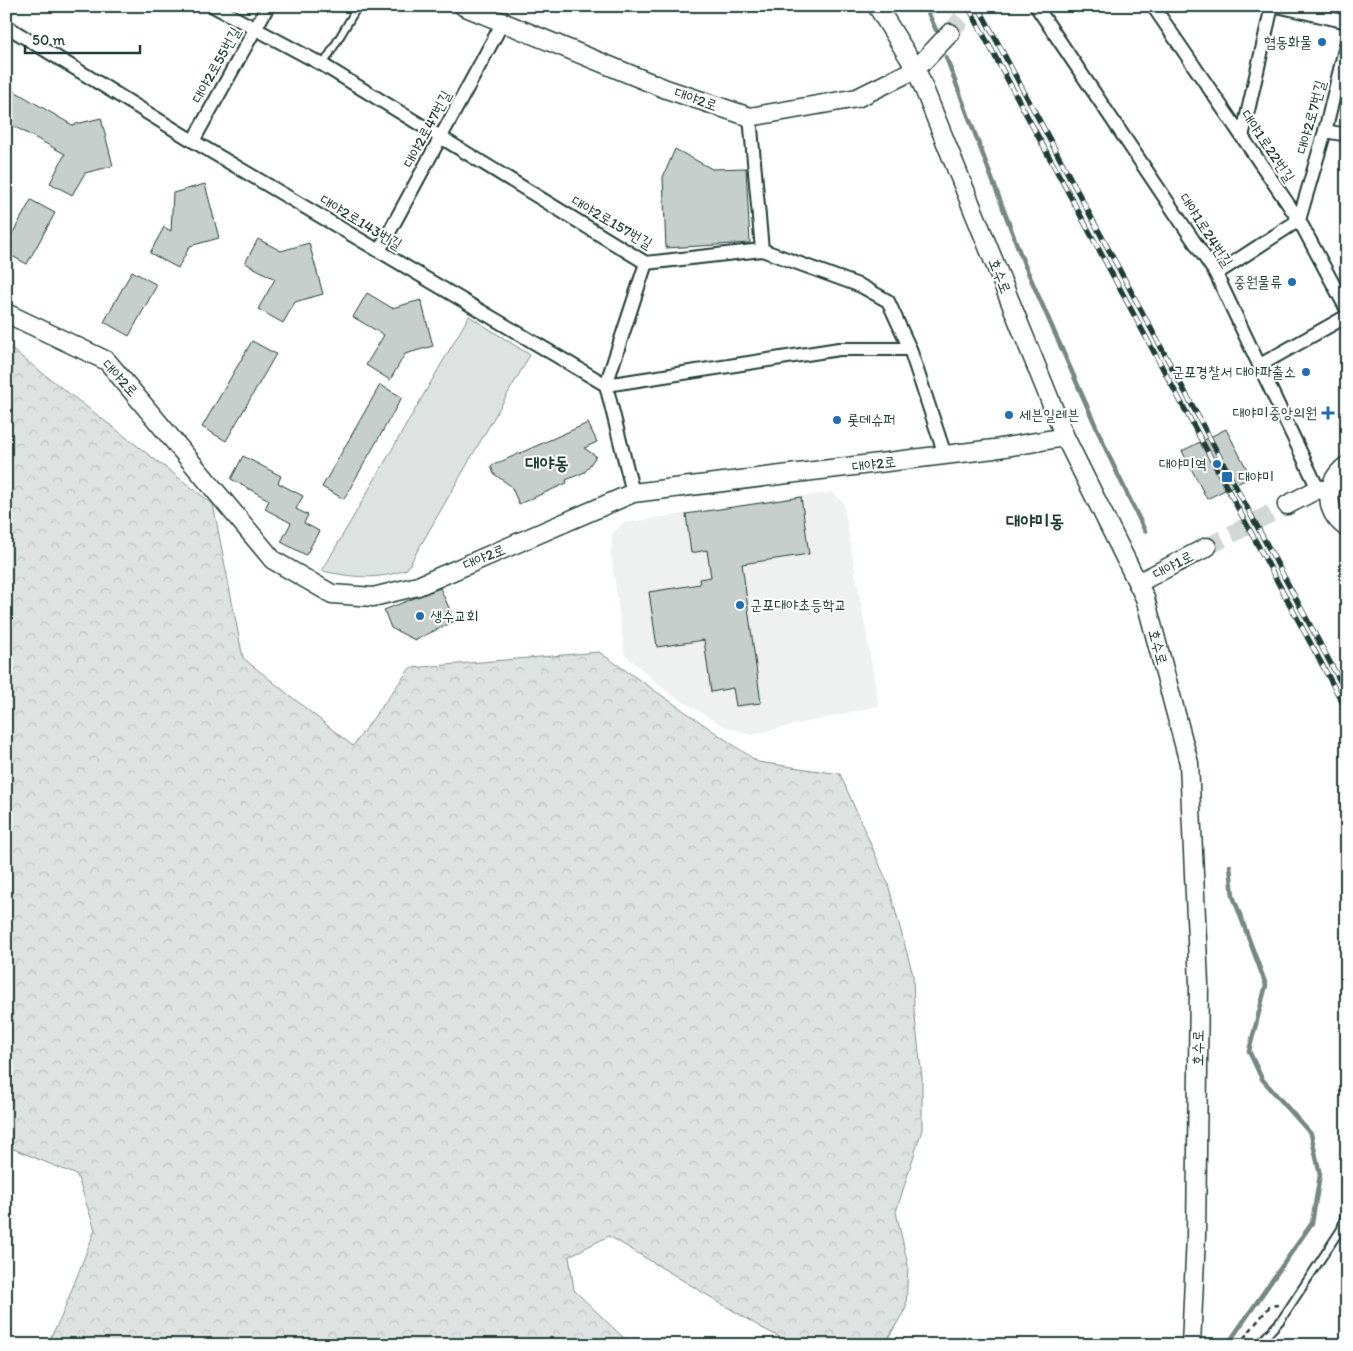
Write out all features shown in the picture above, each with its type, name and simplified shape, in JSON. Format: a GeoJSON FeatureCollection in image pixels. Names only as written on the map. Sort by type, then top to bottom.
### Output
{"type":"FeatureCollection","features":[{"type":"Feature","properties":{"kind":"street","name":"대야2로157번길"},"geometry":{"type":"LineString","coordinates":[[213,6],[323,65],[646,263],[762,250],[861,286],[888,301],[910,349],[946,455]]}},
{"type":"Feature","properties":{"kind":"street","name":"대야2로55번길"},"geometry":{"type":"LineString","coordinates":[[192,141],[268,6]]}},
{"type":"Feature","properties":{"kind":"street","name":"대야2로"},"geometry":{"type":"LineString","coordinates":[[463,6],[666,88],[750,117],[857,98],[916,69],[950,33]]}},
{"type":"Feature","properties":{"kind":"street","name":"호수로"},"geometry":{"type":"LineString","coordinates":[[877,6],[916,69],[1065,437],[1145,598],[1189,763],[1199,984],[1196,1236],[1191,1345]]}},
{"type":"Feature","properties":{"kind":"street","name":"대야1로24번길"},"geometry":{"type":"LineString","coordinates":[[1036,6],[1216,274],[1323,491]]}},
{"type":"Feature","properties":{"kind":"street","name":"대야1로22번길"},"geometry":{"type":"LineString","coordinates":[[1153,6],[1299,220],[1347,310]]}},
{"type":"Feature","properties":{"kind":"street"},"geometry":{"type":"LineString","coordinates":[[1242,137],[1272,6]]}},
{"type":"Feature","properties":{"kind":"street"},"geometry":{"type":"LineString","coordinates":[[1277,6],[1347,22]]}},
{"type":"Feature","properties":{"kind":"street","name":"대야2로47번길"},"geometry":{"type":"LineString","coordinates":[[379,251],[503,22]]}},
{"type":"Feature","properties":{"kind":"street","name":"대야2로143번길"},"geometry":{"type":"LineString","coordinates":[[6,26],[192,141],[606,385]]}},
{"type":"Feature","properties":{"kind":"street","name":"대야2로7번길"},"geometry":{"type":"LineString","coordinates":[[1299,220],[1325,130],[1347,41]]}},
{"type":"Feature","properties":{"kind":"street"},"geometry":{"type":"LineString","coordinates":[[750,117],[762,250]]}},
{"type":"Feature","properties":{"kind":"street"},"geometry":{"type":"LineString","coordinates":[[1325,130],[1347,135]]}},
{"type":"Feature","properties":{"kind":"street"},"geometry":{"type":"LineString","coordinates":[[1216,274],[1299,220]]}},
{"type":"Feature","properties":{"kind":"street"},"geometry":{"type":"LineString","coordinates":[[632,493],[606,385],[646,263]]}},
{"type":"Feature","properties":{"kind":"street","name":"대야2로"},"geometry":{"type":"LineString","coordinates":[[6,312],[108,361],[273,560],[332,594],[373,597],[418,586],[632,493],[946,455],[1065,437]]}},
{"type":"Feature","properties":{"kind":"street"},"geometry":{"type":"LineString","coordinates":[[1260,365],[1347,316]]}},
{"type":"Feature","properties":{"kind":"street"},"geometry":{"type":"LineString","coordinates":[[606,385],[839,349],[910,349]]}},
{"type":"Feature","properties":{"kind":"street"},"geometry":{"type":"LineString","coordinates":[[1287,505],[1323,491],[1338,472],[1347,465]]}},
{"type":"Feature","properties":{"kind":"street"},"geometry":{"type":"LineString","coordinates":[[1323,491],[1332,514],[1347,528]]}},
{"type":"Feature","properties":{"kind":"street","name":"대야1로"},"geometry":{"type":"LineString","coordinates":[[1138,583],[1207,547]]}},
{"type":"Feature","properties":{"kind":"lane"},"geometry":{"type":"LineString","coordinates":[[323,65],[358,6]]}},
{"type":"Feature","properties":{"kind":"lane"},"geometry":{"type":"LineString","coordinates":[[1258,1345],[1281,1320],[1341,1229],[1347,1205]]}},
{"type":"Feature","properties":{"kind":"path"},"geometry":{"type":"LineString","coordinates":[[1238,1345],[1270,1306],[1292,1304]]}},
{"type":"Feature","properties":{"kind":"shaded area","name":"군포대야초등학교"},"geometry":{"type":"Polygon","coordinates":[[[831,492],[843,502],[879,706],[751,735],[725,727],[670,694],[625,655],[611,555],[612,534],[623,523],[831,492]]]}},
{"type":"Feature","properties":{"kind":"green space"},"geometry":{"type":"Polygon","coordinates":[[[469,316],[530,355],[407,569],[386,575],[365,577],[322,571],[469,316]]]}},
{"type":"Feature","properties":{"kind":"green space"},"geometry":{"type":"Polygon","coordinates":[[[6,345],[213,504],[243,658],[353,746],[410,668],[599,652],[758,762],[840,774],[888,884],[913,975],[914,1009],[922,1078],[922,1130],[896,1212],[908,1265],[906,1308],[884,1345],[795,1345],[762,1328],[609,1236],[569,1256],[574,1290],[631,1345],[46,1345],[60,1320],[95,1230],[77,1175],[6,1146],[6,345]]]}},
{"type":"Feature","properties":{"kind":"building"},"geometry":{"type":"Polygon","coordinates":[[[6,86],[72,125],[101,118],[113,166],[85,173],[72,195],[50,183],[65,154],[6,122],[6,86]]]}},
{"type":"Feature","properties":{"kind":"building"},"geometry":{"type":"Polygon","coordinates":[[[675,149],[712,169],[746,168],[750,243],[666,248],[663,177],[675,149]]]}},
{"type":"Feature","properties":{"kind":"building"},"geometry":{"type":"Polygon","coordinates":[[[205,184],[219,238],[190,246],[178,268],[150,253],[164,227],[171,231],[173,193],[205,184]]]}},
{"type":"Feature","properties":{"kind":"building"},"geometry":{"type":"Polygon","coordinates":[[[31,200],[55,213],[27,264],[6,253],[6,245],[31,200]]]}},
{"type":"Feature","properties":{"kind":"building"},"geometry":{"type":"Polygon","coordinates":[[[258,239],[281,251],[309,243],[323,294],[295,302],[283,323],[258,309],[275,279],[245,263],[258,239]]]}},
{"type":"Feature","properties":{"kind":"building"},"geometry":{"type":"Polygon","coordinates":[[[132,271],[157,285],[129,336],[104,322],[132,271]]]}},
{"type":"Feature","properties":{"kind":"building"},"geometry":{"type":"Polygon","coordinates":[[[367,293],[392,308],[421,300],[433,346],[405,354],[390,380],[366,365],[384,335],[353,317],[367,293]]]}},
{"type":"Feature","properties":{"kind":"building"},"geometry":{"type":"Polygon","coordinates":[[[252,341],[276,354],[226,441],[202,427],[252,341]]]}},
{"type":"Feature","properties":{"kind":"building"},"geometry":{"type":"Polygon","coordinates":[[[380,385],[402,397],[344,499],[322,487],[380,385]]]}},
{"type":"Feature","properties":{"kind":"building"},"geometry":{"type":"Polygon","coordinates":[[[588,423],[597,442],[584,448],[596,456],[585,472],[566,480],[567,483],[519,504],[511,486],[494,474],[491,466],[588,423]]]}},
{"type":"Feature","properties":{"kind":"building","name":"대야미역"},"geometry":{"type":"Polygon","coordinates":[[[1226,429],[1251,477],[1207,499],[1182,451],[1226,429]]]}},
{"type":"Feature","properties":{"kind":"building"},"geometry":{"type":"Polygon","coordinates":[[[243,456],[281,476],[278,483],[303,496],[296,509],[308,515],[304,523],[319,531],[306,555],[281,542],[291,523],[265,509],[269,500],[231,479],[243,456]]]}},
{"type":"Feature","properties":{"kind":"building"},"geometry":{"type":"Polygon","coordinates":[[[801,497],[809,554],[742,564],[761,703],[736,706],[733,688],[711,692],[704,640],[657,647],[649,592],[700,584],[699,579],[711,577],[707,550],[691,553],[686,514],[801,497]]]}},
{"type":"Feature","properties":{"kind":"building","name":"생수교회"},"geometry":{"type":"Polygon","coordinates":[[[440,588],[455,621],[415,640],[391,628],[384,610],[440,588]]]}},
{"type":"Feature","properties":{"kind":"waterway"},"geometry":{"type":"LineString","coordinates":[[925,6],[936,30]]}},
{"type":"Feature","properties":{"kind":"waterway"},"geometry":{"type":"LineString","coordinates":[[946,57],[1023,261],[1109,456],[1145,531]]}},
{"type":"Feature","properties":{"kind":"waterway"},"geometry":{"type":"LineString","coordinates":[[1227,1345],[1312,1223],[1320,1175],[1311,1134],[1262,1079],[1249,1051],[1266,985],[1233,896],[1230,866]]}},
{"type":"Feature","properties":{"kind":"tunnel"},"geometry":{"type":"LineString","coordinates":[[950,33],[972,6]]}},
{"type":"Feature","properties":{"kind":"tunnel"},"geometry":{"type":"LineString","coordinates":[[1207,547],[1287,505]]}},
{"type":"Feature","properties":{"kind":"railway"},"geometry":{"type":"LineString","coordinates":[[968,6],[1347,711]]}},
{"type":"Feature","properties":{"kind":"railway"},"geometry":{"type":"LineString","coordinates":[[978,6],[1347,694]]}},
{"type":"Feature","properties":{"kind":"place","name":"협동화물"},"geometry":{"type":"Point","coordinates":[1322,42]}},
{"type":"Feature","properties":{"kind":"place","name":"중원물류"},"geometry":{"type":"Point","coordinates":[1292,282]}},
{"type":"Feature","properties":{"kind":"place","name":"군포경찰서 대야파출소"},"geometry":{"type":"Point","coordinates":[1306,372]}},
{"type":"Feature","properties":{"kind":"place","name":"대야미중앙의원"},"geometry":{"type":"Point","coordinates":[1328,413]}},
{"type":"Feature","properties":{"kind":"place","name":"세븐일레븐"},"geometry":{"type":"Point","coordinates":[1009,415]}},
{"type":"Feature","properties":{"kind":"place","name":"롯데슈퍼"},"geometry":{"type":"Point","coordinates":[837,420]}},
{"type":"Feature","properties":{"kind":"place","name":"대야미역"},"geometry":{"type":"Point","coordinates":[1217,464]}},
{"type":"Feature","properties":{"kind":"place","name":"대야미"},"geometry":{"type":"Point","coordinates":[1227,477]}},
{"type":"Feature","properties":{"kind":"place","name":"군포대야초등학교"},"geometry":{"type":"Point","coordinates":[740,605]}},
{"type":"Feature","properties":{"kind":"place","name":"생수교회"},"geometry":{"type":"Point","coordinates":[420,616]}},
{"type":"Feature","properties":{"kind":"district","name":"대야동"},"geometry":{"type":"Point","coordinates":[547,463]}},
{"type":"Feature","properties":{"kind":"district","name":"대야미동"},"geometry":{"type":"Point","coordinates":[1035,521]}}]}
